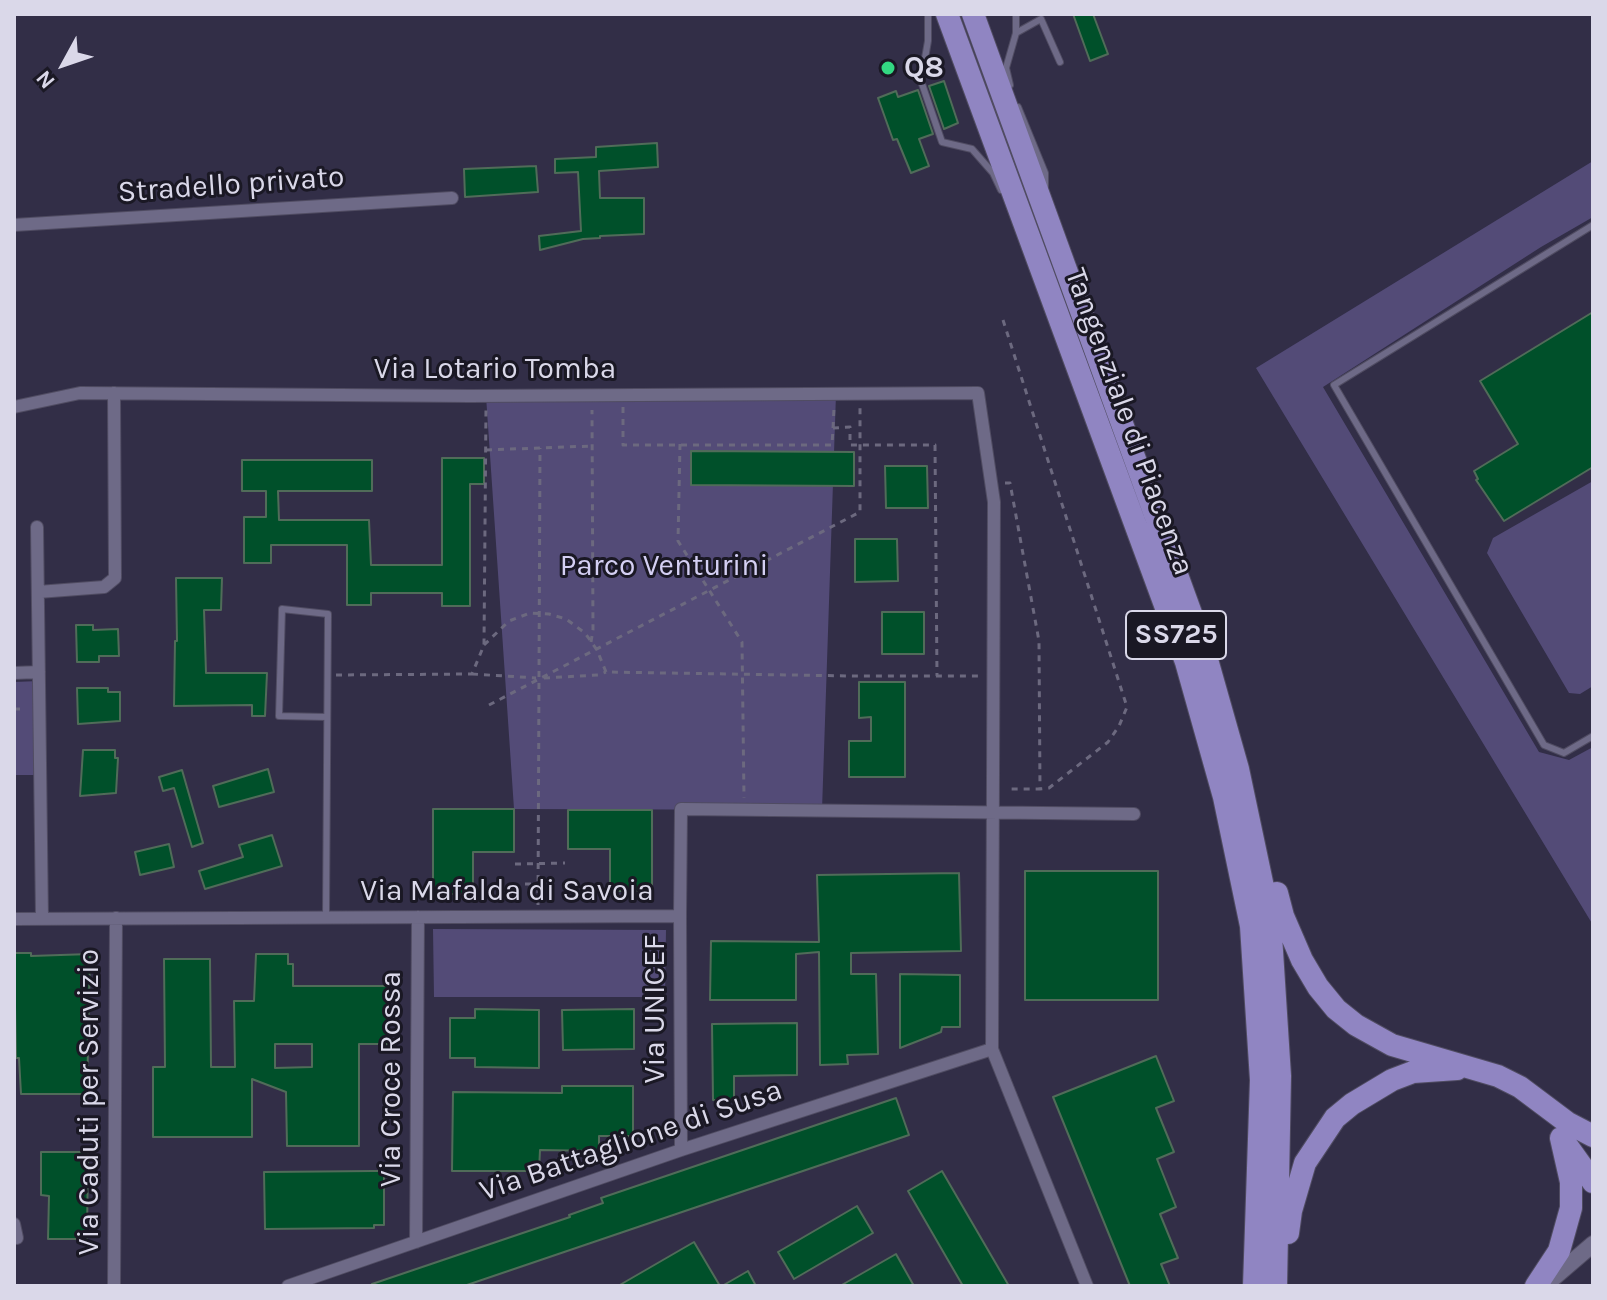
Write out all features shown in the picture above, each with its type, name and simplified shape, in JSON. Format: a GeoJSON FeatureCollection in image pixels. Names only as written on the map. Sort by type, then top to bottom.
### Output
{"type":"FeatureCollection","features":[{"type":"Feature","properties":{"kind":"highway","name":"Tangenziale di Piacenza"},"geometry":{"type":"LineString","coordinates":[[947,14],[1186,662],[1224,797],[1251,926],[1261,1080],[1254,1286]]}},
{"type":"Feature","properties":{"kind":"highway","name":"Tangenziale di Piacenza"},"geometry":{"type":"LineString","coordinates":[[973,14],[1204,649],[1238,769],[1270,920],[1280,1076],[1276,1286]]}},
{"type":"Feature","properties":{"kind":"highway"},"geometry":{"type":"LineString","coordinates":[[1238,769],[1269,858],[1283,916],[1302,960],[1336,1009],[1356,1025],[1392,1045],[1479,1069],[1520,1087],[1568,1123],[1593,1136]]}},
{"type":"Feature","properties":{"kind":"highway"},"geometry":{"type":"LineString","coordinates":[[1283,1286],[1291,1211],[1305,1163],[1335,1118],[1372,1090],[1402,1076],[1444,1068],[1479,1069]]}},
{"type":"Feature","properties":{"kind":"highway"},"geometry":{"type":"LineString","coordinates":[[1520,1087],[1545,1114],[1593,1182]]}},
{"type":"Feature","properties":{"kind":"highway"},"geometry":{"type":"LineString","coordinates":[[1536,1286],[1559,1251],[1571,1208],[1571,1182],[1561,1138]]}},
{"type":"Feature","properties":{"kind":"street","name":"Stradello privato"},"geometry":{"type":"LineString","coordinates":[[14,225],[452,198]]}},
{"type":"Feature","properties":{"kind":"street","name":"Via Lotario Tomba"},"geometry":{"type":"LineString","coordinates":[[14,407],[80,393],[486,396],[978,393],[991,484]]}},
{"type":"Feature","properties":{"kind":"street"},"geometry":{"type":"LineString","coordinates":[[38,592],[104,587],[115,578],[114,393]]}},
{"type":"Feature","properties":{"kind":"street"},"geometry":{"type":"LineString","coordinates":[[991,484],[994,502],[992,1049],[1087,1286]]}},
{"type":"Feature","properties":{"kind":"street"},"geometry":{"type":"LineString","coordinates":[[37,527],[42,919]]}},
{"type":"Feature","properties":{"kind":"street"},"geometry":{"type":"LineString","coordinates":[[14,673],[39,672]]}},
{"type":"Feature","properties":{"kind":"street","name":"Via Mafalda di Savoia"},"geometry":{"type":"LineString","coordinates":[[14,919],[680,916],[681,809],[1134,814]]}},
{"type":"Feature","properties":{"kind":"street","name":"Via UNICEF"},"geometry":{"type":"LineString","coordinates":[[680,916],[681,1150]]}},
{"type":"Feature","properties":{"kind":"street","name":"Via Croce Rossa"},"geometry":{"type":"LineString","coordinates":[[416,1242],[418,917]]}},
{"type":"Feature","properties":{"kind":"street","name":"Via Caduti per Servizio"},"geometry":{"type":"LineString","coordinates":[[114,1286],[116,918]]}},
{"type":"Feature","properties":{"kind":"street","name":"Via Battaglione di Susa"},"geometry":{"type":"LineString","coordinates":[[288,1286],[681,1150],[992,1049]]}},
{"type":"Feature","properties":{"kind":"street"},"geometry":{"type":"LineString","coordinates":[[14,1224],[17,1238]]}},
{"type":"Feature","properties":{"kind":"street"},"geometry":{"type":"LineString","coordinates":[[1544,1286],[1593,1244]]}},
{"type":"Feature","properties":{"kind":"lane"},"geometry":{"type":"LineString","coordinates":[[928,14],[928,41],[921,81],[942,142],[972,149],[993,173],[1004,196]]}},
{"type":"Feature","properties":{"kind":"lane"},"geometry":{"type":"LineString","coordinates":[[1011,90],[1006,68],[1016,33],[1016,14]]}},
{"type":"Feature","properties":{"kind":"lane"},"geometry":{"type":"LineString","coordinates":[[1016,33],[1041,19],[1060,62]]}},
{"type":"Feature","properties":{"kind":"lane"},"geometry":{"type":"LineString","coordinates":[[1016,102],[1045,173],[1045,214]]}},
{"type":"Feature","properties":{"kind":"lane"},"geometry":{"type":"LineString","coordinates":[[1009,208],[1053,322],[1066,337]]}},
{"type":"Feature","properties":{"kind":"lane"},"geometry":{"type":"LineString","coordinates":[[1593,225],[1334,385],[1544,745],[1564,753],[1593,736]]}},
{"type":"Feature","properties":{"kind":"lane"},"geometry":{"type":"LineString","coordinates":[[326,917],[328,614],[282,609],[279,716],[327,717]]}},
{"type":"Feature","properties":{"kind":"path"},"geometry":{"type":"LineString","coordinates":[[994,789],[1049,788],[1094,755],[1119,726],[1127,707],[1003,320]]}},
{"type":"Feature","properties":{"kind":"path"},"geometry":{"type":"LineString","coordinates":[[623,395],[623,445],[832,445],[835,394]]}},
{"type":"Feature","properties":{"kind":"path"},"geometry":{"type":"LineString","coordinates":[[489,705],[860,512],[860,394]]}},
{"type":"Feature","properties":{"kind":"path"},"geometry":{"type":"LineString","coordinates":[[591,642],[592,395]]}},
{"type":"Feature","properties":{"kind":"path"},"geometry":{"type":"LineString","coordinates":[[472,674],[484,645],[486,396]]}},
{"type":"Feature","properties":{"kind":"path"},"geometry":{"type":"LineString","coordinates":[[833,428],[850,427],[850,445],[935,445],[937,676]]}},
{"type":"Feature","properties":{"kind":"path"},"geometry":{"type":"LineString","coordinates":[[680,444],[678,541],[742,642],[744,809]]}},
{"type":"Feature","properties":{"kind":"path"},"geometry":{"type":"LineString","coordinates":[[486,450],[592,446]]}},
{"type":"Feature","properties":{"kind":"path"},"geometry":{"type":"LineString","coordinates":[[538,916],[540,448]]}},
{"type":"Feature","properties":{"kind":"path"},"geometry":{"type":"LineString","coordinates":[[991,484],[1010,483],[1039,641],[1040,789]]}},
{"type":"Feature","properties":{"kind":"path"},"geometry":{"type":"LineString","coordinates":[[484,645],[509,621],[530,613],[566,619],[585,633],[597,650],[606,672]]}},
{"type":"Feature","properties":{"kind":"path"},"geometry":{"type":"LineString","coordinates":[[328,675],[472,674],[540,678],[606,672],[994,675]]}},
{"type":"Feature","properties":{"kind":"path"},"geometry":{"type":"LineString","coordinates":[[14,709],[31,709]]}},
{"type":"Feature","properties":{"kind":"path"},"geometry":{"type":"LineString","coordinates":[[515,864],[565,863]]}},
{"type":"Feature","properties":{"kind":"path"},"geometry":{"type":"LineString","coordinates":[[525,884],[550,884]]}},
{"type":"Feature","properties":{"kind":"green space"},"geometry":{"type":"Polygon","coordinates":[[[1593,161],[1593,217],[1323,387],[1539,752],[1569,760],[1593,747],[1593,925],[1256,368],[1593,161]]]}},
{"type":"Feature","properties":{"kind":"green space","name":"Parco Venturini"},"geometry":{"type":"Polygon","coordinates":[[[836,394],[822,810],[514,809],[486,396],[836,394]]]}},
{"type":"Feature","properties":{"kind":"green space"},"geometry":{"type":"Polygon","coordinates":[[[1593,481],[1593,686],[1580,694],[1569,693],[1487,553],[1493,538],[1593,481]]]}},
{"type":"Feature","properties":{"kind":"green space"},"geometry":{"type":"Polygon","coordinates":[[[39,681],[34,775],[14,775],[14,682],[39,681]]]}},
{"type":"Feature","properties":{"kind":"green space"},"geometry":{"type":"Polygon","coordinates":[[[433,929],[666,930],[665,997],[434,997],[433,929]]]}},
{"type":"Feature","properties":{"kind":"building"},"geometry":{"type":"Polygon","coordinates":[[[1073,14],[1093,14],[1108,54],[1090,61],[1073,14]]]}},
{"type":"Feature","properties":{"kind":"building"},"geometry":{"type":"Polygon","coordinates":[[[944,81],[958,123],[944,129],[929,86],[944,81]]]}},
{"type":"Feature","properties":{"kind":"building"},"geometry":{"type":"Polygon","coordinates":[[[918,90],[933,134],[919,139],[929,166],[911,173],[897,139],[893,140],[878,98],[896,91],[898,97],[918,90]]]}},
{"type":"Feature","properties":{"kind":"building"},"geometry":{"type":"Polygon","coordinates":[[[657,143],[658,167],[599,171],[600,198],[644,198],[644,234],[600,236],[540,250],[539,236],[581,231],[578,172],[555,173],[555,159],[596,157],[596,147],[657,143]]]}},
{"type":"Feature","properties":{"kind":"building"},"geometry":{"type":"Polygon","coordinates":[[[536,166],[538,192],[465,197],[464,169],[536,166]]]}},
{"type":"Feature","properties":{"kind":"building"},"geometry":{"type":"Polygon","coordinates":[[[1593,312],[1593,467],[1504,521],[1476,480],[1474,471],[1518,444],[1480,381],[1593,312]]]}},
{"type":"Feature","properties":{"kind":"building"},"geometry":{"type":"Polygon","coordinates":[[[691,451],[854,452],[854,486],[691,485],[691,451]]]}},
{"type":"Feature","properties":{"kind":"building"},"geometry":{"type":"Polygon","coordinates":[[[442,458],[484,458],[484,484],[470,484],[470,606],[442,606],[442,593],[371,593],[371,605],[347,605],[347,545],[271,545],[271,563],[244,563],[244,517],[266,517],[266,491],[242,491],[242,460],[372,460],[372,491],[278,491],[279,520],[369,520],[371,565],[442,565],[442,458]]]}},
{"type":"Feature","properties":{"kind":"building"},"geometry":{"type":"Polygon","coordinates":[[[885,466],[927,466],[928,508],[886,508],[885,466]]]}},
{"type":"Feature","properties":{"kind":"building"},"geometry":{"type":"Polygon","coordinates":[[[855,539],[897,539],[898,581],[855,582],[855,539]]]}},
{"type":"Feature","properties":{"kind":"building"},"geometry":{"type":"Polygon","coordinates":[[[176,578],[222,578],[221,610],[204,610],[206,673],[267,673],[265,716],[252,716],[252,705],[174,706],[176,578]]]}},
{"type":"Feature","properties":{"kind":"building"},"geometry":{"type":"Polygon","coordinates":[[[882,612],[924,612],[924,654],[882,654],[882,612]]]}},
{"type":"Feature","properties":{"kind":"building"},"geometry":{"type":"Polygon","coordinates":[[[76,625],[93,625],[93,630],[118,629],[119,656],[99,656],[99,662],[77,662],[76,625]]]}},
{"type":"Feature","properties":{"kind":"building"},"geometry":{"type":"Polygon","coordinates":[[[859,682],[905,682],[905,777],[849,777],[849,741],[871,741],[871,717],[859,718],[859,682]]]}},
{"type":"Feature","properties":{"kind":"building"},"geometry":{"type":"Polygon","coordinates":[[[77,688],[108,688],[108,692],[120,692],[120,721],[78,724],[77,688]]]}},
{"type":"Feature","properties":{"kind":"building"},"geometry":{"type":"Polygon","coordinates":[[[83,750],[115,750],[115,758],[118,758],[116,793],[80,796],[83,750]]]}},
{"type":"Feature","properties":{"kind":"building"},"geometry":{"type":"Polygon","coordinates":[[[268,769],[274,792],[219,807],[213,786],[268,769]]]}},
{"type":"Feature","properties":{"kind":"building"},"geometry":{"type":"Polygon","coordinates":[[[182,770],[203,843],[192,847],[174,788],[163,791],[159,777],[182,770]]]}},
{"type":"Feature","properties":{"kind":"building"},"geometry":{"type":"Polygon","coordinates":[[[433,809],[514,809],[514,852],[473,852],[473,894],[433,894],[433,809]]]}},
{"type":"Feature","properties":{"kind":"building"},"geometry":{"type":"Polygon","coordinates":[[[568,810],[652,810],[652,891],[610,891],[610,849],[568,849],[568,810]]]}},
{"type":"Feature","properties":{"kind":"building"},"geometry":{"type":"Polygon","coordinates":[[[272,835],[282,866],[205,889],[199,871],[243,857],[239,845],[272,835]]]}},
{"type":"Feature","properties":{"kind":"building"},"geometry":{"type":"Polygon","coordinates":[[[169,844],[174,867],[140,875],[135,852],[169,844]]]}},
{"type":"Feature","properties":{"kind":"building"},"geometry":{"type":"Polygon","coordinates":[[[1025,871],[1158,871],[1158,1000],[1025,1000],[1025,871]]]}},
{"type":"Feature","properties":{"kind":"building"},"geometry":{"type":"Polygon","coordinates":[[[959,873],[961,951],[851,953],[851,974],[876,974],[878,1054],[847,1055],[848,1064],[820,1065],[819,952],[796,954],[796,1000],[710,1000],[711,941],[819,942],[817,875],[959,873]]]}},
{"type":"Feature","properties":{"kind":"building"},"geometry":{"type":"Polygon","coordinates":[[[14,953],[31,953],[31,956],[90,954],[87,1094],[21,1094],[19,1058],[16,1058],[14,953]]]}},
{"type":"Feature","properties":{"kind":"building"},"geometry":{"type":"Polygon","coordinates":[[[256,954],[288,954],[288,964],[293,964],[293,986],[388,986],[388,1044],[359,1044],[359,1146],[287,1146],[286,1092],[252,1079],[252,1137],[153,1137],[153,1067],[165,1067],[164,959],[210,959],[211,1067],[235,1067],[234,1001],[254,1001],[256,954]],[[275,1044],[275,1068],[312,1067],[312,1044],[275,1044]]]}},
{"type":"Feature","properties":{"kind":"building"},"geometry":{"type":"Polygon","coordinates":[[[900,974],[960,975],[960,1027],[942,1027],[941,1032],[900,1048],[900,974]]]}},
{"type":"Feature","properties":{"kind":"building"},"geometry":{"type":"Polygon","coordinates":[[[475,1009],[539,1010],[539,1068],[475,1067],[475,1058],[450,1058],[450,1018],[475,1018],[475,1009]]]}},
{"type":"Feature","properties":{"kind":"building"},"geometry":{"type":"Polygon","coordinates":[[[634,1009],[634,1049],[563,1050],[562,1010],[634,1009]]]}},
{"type":"Feature","properties":{"kind":"building"},"geometry":{"type":"Polygon","coordinates":[[[797,1023],[797,1075],[734,1076],[734,1100],[713,1100],[712,1024],[797,1023]]]}},
{"type":"Feature","properties":{"kind":"building"},"geometry":{"type":"Polygon","coordinates":[[[1156,1056],[1174,1101],[1156,1108],[1174,1152],[1157,1159],[1176,1207],[1160,1214],[1178,1258],[1161,1264],[1170,1286],[1130,1286],[1053,1097],[1156,1056]]]}},
{"type":"Feature","properties":{"kind":"building"},"geometry":{"type":"Polygon","coordinates":[[[562,1086],[633,1086],[633,1136],[599,1136],[599,1151],[540,1150],[539,1171],[452,1171],[453,1092],[562,1093],[562,1086]]]}},
{"type":"Feature","properties":{"kind":"building"},"geometry":{"type":"Polygon","coordinates":[[[896,1098],[909,1135],[464,1286],[372,1286],[570,1217],[603,1203],[601,1198],[896,1098]]]}},
{"type":"Feature","properties":{"kind":"building"},"geometry":{"type":"Polygon","coordinates":[[[41,1152],[88,1152],[87,1239],[48,1239],[49,1196],[41,1195],[41,1152]]]}},
{"type":"Feature","properties":{"kind":"building"},"geometry":{"type":"Polygon","coordinates":[[[384,1171],[384,1225],[374,1225],[374,1228],[265,1229],[264,1172],[384,1171]]]}},
{"type":"Feature","properties":{"kind":"building"},"geometry":{"type":"Polygon","coordinates":[[[942,1171],[1009,1286],[963,1286],[908,1191],[942,1171]]]}},
{"type":"Feature","properties":{"kind":"building"},"geometry":{"type":"Polygon","coordinates":[[[857,1206],[873,1233],[794,1279],[778,1252],[857,1206]]]}},
{"type":"Feature","properties":{"kind":"building"},"geometry":{"type":"Polygon","coordinates":[[[694,1242],[720,1286],[618,1286],[694,1242]]]}},
{"type":"Feature","properties":{"kind":"building"},"geometry":{"type":"Polygon","coordinates":[[[896,1254],[914,1286],[840,1286],[896,1254]]]}},
{"type":"Feature","properties":{"kind":"building"},"geometry":{"type":"Polygon","coordinates":[[[748,1271],[756,1286],[722,1286],[748,1271]]]}},
{"type":"Feature","properties":{"kind":"place","name":"Q8"},"geometry":{"type":"Point","coordinates":[888,68]}}]}
